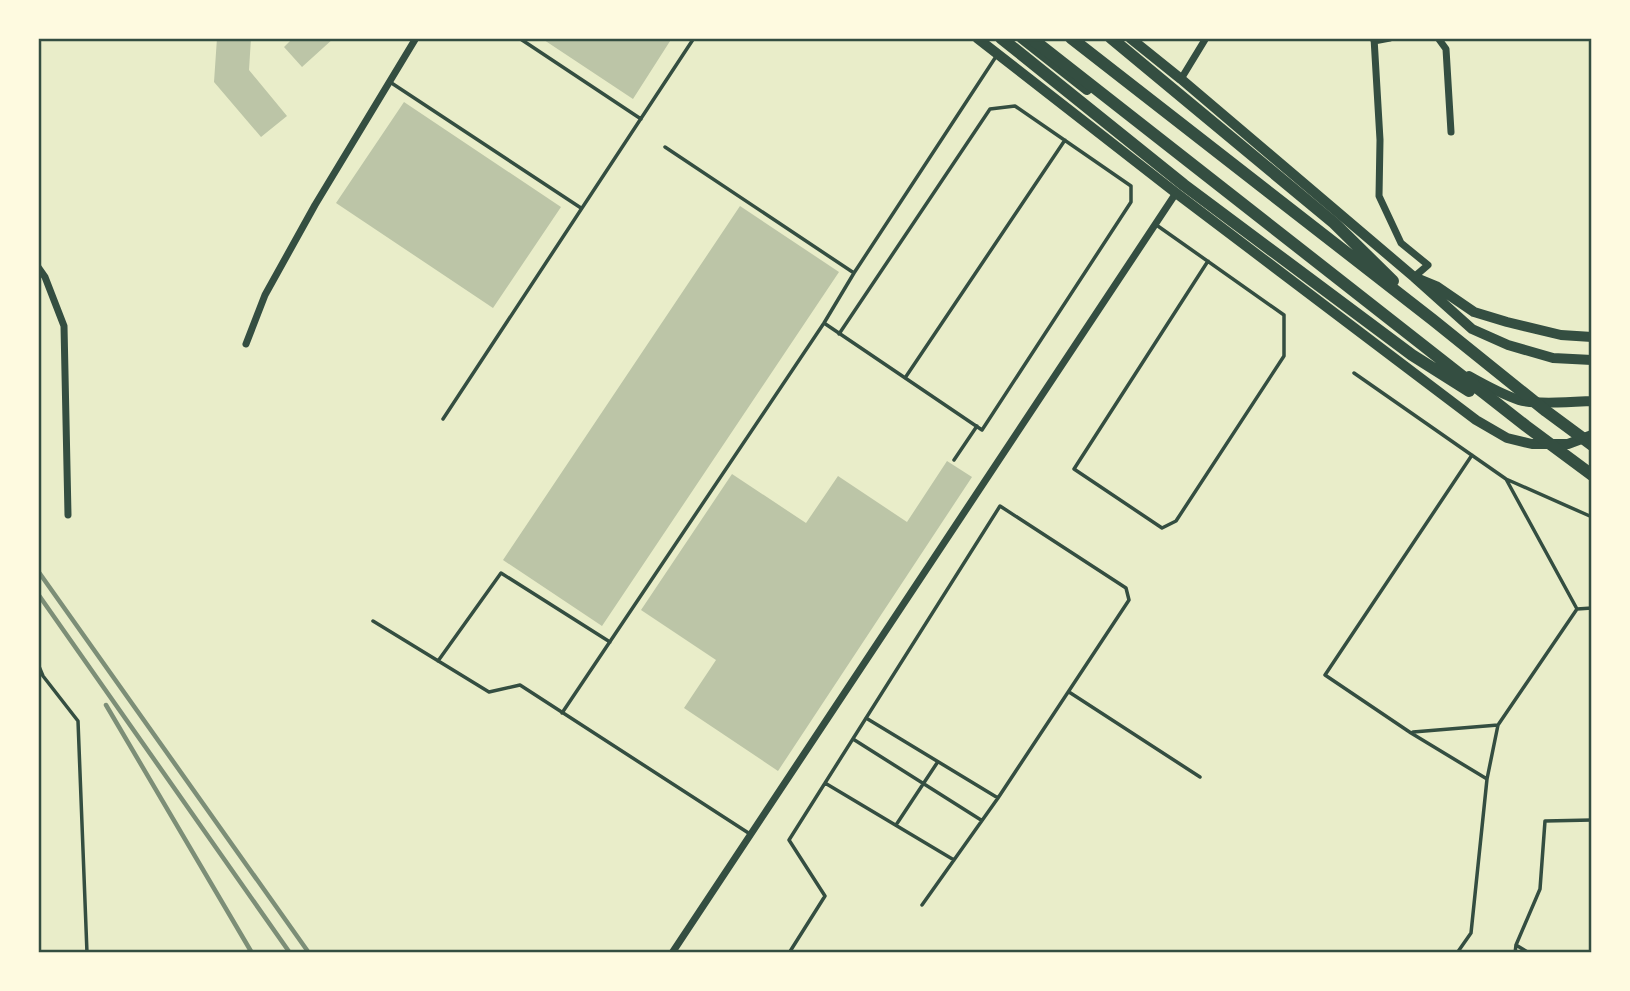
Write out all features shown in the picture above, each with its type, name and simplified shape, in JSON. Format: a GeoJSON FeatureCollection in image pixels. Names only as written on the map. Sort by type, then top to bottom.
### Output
{"type":"FeatureCollection","features":[{"type":"Feature","properties":{"kind":"highway"},"geometry":{"type":"LineString","coordinates":[[1001,38],[1184,185],[1390,339],[1526,426]]}},
{"type":"Feature","properties":{"kind":"highway"},"geometry":{"type":"LineString","coordinates":[[1031,38],[1591,475]]}},
{"type":"Feature","properties":{"kind":"highway"},"geometry":{"type":"LineString","coordinates":[[1071,38],[1591,445]]}},
{"type":"Feature","properties":{"kind":"highway"},"geometry":{"type":"LineString","coordinates":[[1111,38],[1334,223],[1433,320]]}},
{"type":"Feature","properties":{"kind":"main road"},"geometry":{"type":"LineString","coordinates":[[977,38],[1476,421],[1507,438],[1532,444],[1568,443],[1591,435]]}},
{"type":"Feature","properties":{"kind":"main road"},"geometry":{"type":"LineString","coordinates":[[1021,38],[1412,343],[1497,392],[1522,401],[1591,401]]}},
{"type":"Feature","properties":{"kind":"main road"},"geometry":{"type":"LineString","coordinates":[[1130,38],[1472,329],[1508,345],[1553,358],[1591,360]]}},
{"type":"Feature","properties":{"kind":"main road"},"geometry":{"type":"LineString","coordinates":[[1414,277],[1436,286],[1474,312],[1507,323],[1561,335],[1591,337]]}},
{"type":"Feature","properties":{"kind":"street"},"geometry":{"type":"LineString","coordinates":[[246,344],[265,295],[315,205],[415,38]]}},
{"type":"Feature","properties":{"kind":"street"},"geometry":{"type":"LineString","coordinates":[[1181,79],[1206,38]]}},
{"type":"Feature","properties":{"kind":"street"},"geometry":{"type":"LineString","coordinates":[[1390,38],[1374,40],[1380,140],[1379,196],[1401,243],[1428,265],[1414,277]]}},
{"type":"Feature","properties":{"kind":"street"},"geometry":{"type":"LineString","coordinates":[[1438,38],[1447,49],[1451,132]]}},
{"type":"Feature","properties":{"kind":"street"},"geometry":{"type":"LineString","coordinates":[[671,953],[1176,193]]}},
{"type":"Feature","properties":{"kind":"street"},"geometry":{"type":"LineString","coordinates":[[38,267],[45,277],[64,326],[68,515]]}},
{"type":"Feature","properties":{"kind":"lane"},"geometry":{"type":"LineString","coordinates":[[519,38],[641,119]]}},
{"type":"Feature","properties":{"kind":"lane"},"geometry":{"type":"LineString","coordinates":[[443,419],[694,38]]}},
{"type":"Feature","properties":{"kind":"lane"},"geometry":{"type":"LineString","coordinates":[[562,713],[824,323],[998,54]]}},
{"type":"Feature","properties":{"kind":"lane"},"geometry":{"type":"LineString","coordinates":[[390,82],[582,208]]}},
{"type":"Feature","properties":{"kind":"lane"},"geometry":{"type":"LineString","coordinates":[[824,323],[839,334],[982,430],[1131,202],[1131,186],[1015,106],[990,109],[839,334]]}},
{"type":"Feature","properties":{"kind":"lane"},"geometry":{"type":"LineString","coordinates":[[905,378],[1065,140]]}},
{"type":"Feature","properties":{"kind":"lane"},"geometry":{"type":"LineString","coordinates":[[664,146],[854,273]]}},
{"type":"Feature","properties":{"kind":"lane"},"geometry":{"type":"LineString","coordinates":[[1155,224],[1208,261],[1284,315],[1284,356],[1176,521],[1162,528],[1074,469],[1208,261]]}},
{"type":"Feature","properties":{"kind":"lane"},"geometry":{"type":"LineString","coordinates":[[1354,373],[1506,479],[1591,517]]}},
{"type":"Feature","properties":{"kind":"lane"},"geometry":{"type":"LineString","coordinates":[[954,460],[977,426]]}},
{"type":"Feature","properties":{"kind":"lane"},"geometry":{"type":"LineString","coordinates":[[1472,455],[1325,675],[1411,733],[1487,779]]}},
{"type":"Feature","properties":{"kind":"lane"},"geometry":{"type":"LineString","coordinates":[[1506,479],[1577,609]]}},
{"type":"Feature","properties":{"kind":"lane"},"geometry":{"type":"LineString","coordinates":[[789,953],[825,896],[789,840],[1000,506],[1126,588],[1129,600],[998,799],[922,905]]}},
{"type":"Feature","properties":{"kind":"lane"},"geometry":{"type":"LineString","coordinates":[[438,661],[501,573],[610,642]]}},
{"type":"Feature","properties":{"kind":"lane"},"geometry":{"type":"LineString","coordinates":[[1577,609],[1591,608]]}},
{"type":"Feature","properties":{"kind":"lane"},"geometry":{"type":"LineString","coordinates":[[1457,953],[1471,933],[1487,779],[1498,724],[1577,609]]}},
{"type":"Feature","properties":{"kind":"lane"},"geometry":{"type":"LineString","coordinates":[[373,621],[489,692],[520,685],[750,834]]}},
{"type":"Feature","properties":{"kind":"lane"},"geometry":{"type":"LineString","coordinates":[[38,664],[43,676],[78,721],[87,953]]}},
{"type":"Feature","properties":{"kind":"lane"},"geometry":{"type":"LineString","coordinates":[[1069,692],[1200,777]]}},
{"type":"Feature","properties":{"kind":"lane"},"geometry":{"type":"LineString","coordinates":[[866,718],[998,799]]}},
{"type":"Feature","properties":{"kind":"lane"},"geometry":{"type":"LineString","coordinates":[[1411,733],[1498,724]]}},
{"type":"Feature","properties":{"kind":"lane"},"geometry":{"type":"LineString","coordinates":[[853,739],[982,821]]}},
{"type":"Feature","properties":{"kind":"lane"},"geometry":{"type":"LineString","coordinates":[[896,825],[938,762]]}},
{"type":"Feature","properties":{"kind":"lane"},"geometry":{"type":"LineString","coordinates":[[825,783],[954,860]]}},
{"type":"Feature","properties":{"kind":"lane"},"geometry":{"type":"LineString","coordinates":[[1516,953],[1516,945],[1540,889],[1545,821],[1591,820]]}},
{"type":"Feature","properties":{"kind":"lane"},"geometry":{"type":"LineString","coordinates":[[1516,945],[1529,953]]}},
{"type":"Feature","properties":{"kind":"building"},"geometry":{"type":"Polygon","coordinates":[[[217,38],[251,38],[249,70],[287,116],[261,137],[214,82],[217,38]]]}},
{"type":"Feature","properties":{"kind":"building"},"geometry":{"type":"Polygon","coordinates":[[[293,38],[334,38],[302,67],[284,47],[293,38]]]}},
{"type":"Feature","properties":{"kind":"building"},"geometry":{"type":"Polygon","coordinates":[[[541,38],[672,38],[633,99],[541,38]]]}},
{"type":"Feature","properties":{"kind":"building"},"geometry":{"type":"Polygon","coordinates":[[[404,102],[561,207],[493,308],[336,203],[404,102]]]}},
{"type":"Feature","properties":{"kind":"building"},"geometry":{"type":"Polygon","coordinates":[[[740,206],[839,272],[602,626],[503,560],[740,206]]]}},
{"type":"Feature","properties":{"kind":"building"},"geometry":{"type":"Polygon","coordinates":[[[947,461],[972,477],[778,771],[684,708],[716,660],[641,610],[732,474],[806,523],[838,476],[907,522],[947,461]]]}},
{"type":"Feature","properties":{"kind":"railway"},"geometry":{"type":"LineString","coordinates":[[38,571],[309,953]]}},
{"type":"Feature","properties":{"kind":"railway"},"geometry":{"type":"LineString","coordinates":[[38,594],[290,953]]}},
{"type":"Feature","properties":{"kind":"railway"},"geometry":{"type":"LineString","coordinates":[[106,705],[252,953]]}}]}
